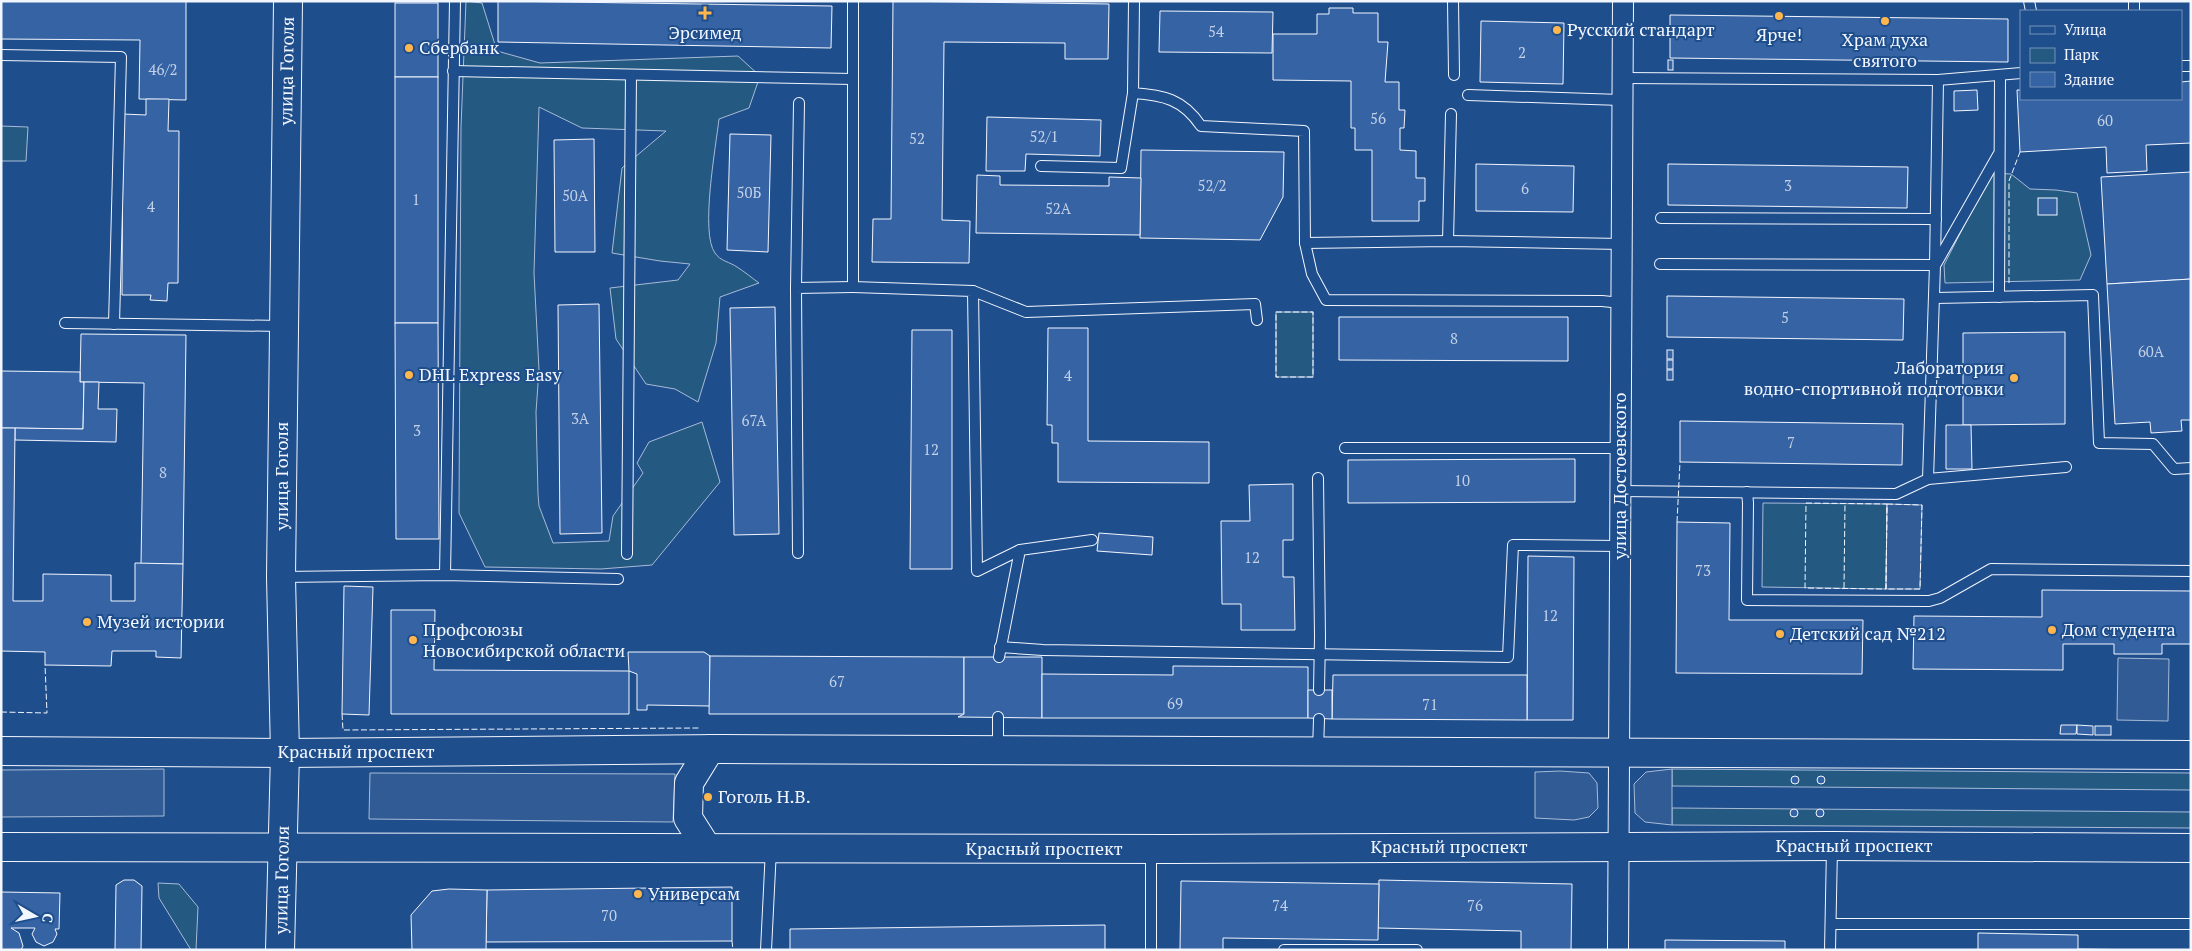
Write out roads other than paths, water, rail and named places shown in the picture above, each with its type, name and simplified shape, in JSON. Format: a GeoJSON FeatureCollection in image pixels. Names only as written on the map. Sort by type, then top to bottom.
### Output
{"type":"FeatureCollection","features":[{"type":"Feature","properties":{"kind":"main road","name":"улица Гоголя"},"geometry":{"type":"LineString","coordinates":[[280,950],[285,753],[281,577],[288,1]]}},
{"type":"Feature","properties":{"kind":"main road","name":"Красный проспект"},"geometry":{"type":"LineString","coordinates":[[1,751],[285,753],[710,749],[2191,755]]}},
{"type":"Feature","properties":{"kind":"main road"},"geometry":{"type":"LineString","coordinates":[[707,848],[688,818],[689,784],[710,749]]}},
{"type":"Feature","properties":{"kind":"main road","name":"Красный проспект"},"geometry":{"type":"LineString","coordinates":[[1,847],[1151,849],[1832,846],[2191,848]]}},
{"type":"Feature","properties":{"kind":"street","name":"улица Достоевского"},"geometry":{"type":"LineString","coordinates":[[1618,950],[1623,1]]}},
{"type":"Feature","properties":{"kind":"lane"},"geometry":{"type":"LineString","coordinates":[[445,575],[454,1]]}},
{"type":"Feature","properties":{"kind":"lane"},"geometry":{"type":"LineString","coordinates":[[852,287],[853,1]]}},
{"type":"Feature","properties":{"kind":"lane"},"geometry":{"type":"LineString","coordinates":[[1041,166],[1121,168],[1133,94],[1134,1]]}},
{"type":"Feature","properties":{"kind":"lane"},"geometry":{"type":"LineString","coordinates":[[1453,1],[1454,75]]}},
{"type":"Feature","properties":{"kind":"lane"},"geometry":{"type":"LineString","coordinates":[[1,55],[121,57],[114,324]]}},
{"type":"Feature","properties":{"kind":"lane"},"geometry":{"type":"LineString","coordinates":[[454,70],[853,79]]}},
{"type":"Feature","properties":{"kind":"lane"},"geometry":{"type":"LineString","coordinates":[[1622,78],[1938,80],[2020,73]]}},
{"type":"Feature","properties":{"kind":"lane"},"geometry":{"type":"LineString","coordinates":[[627,554],[631,75]]}},
{"type":"Feature","properties":{"kind":"lane"},"geometry":{"type":"LineString","coordinates":[[1999,297],[1998,153],[2000,76]]}},
{"type":"Feature","properties":{"kind":"lane"},"geometry":{"type":"LineString","coordinates":[[1928,479],[1935,298],[1938,80]]}},
{"type":"Feature","properties":{"kind":"lane"},"geometry":{"type":"LineString","coordinates":[[1133,94],[1157,95],[1180,103],[1195,117],[1201,126],[1304,131],[1305,244],[1312,274],[1326,300],[1602,301],[1621,303]]}},
{"type":"Feature","properties":{"kind":"lane"},"geometry":{"type":"LineString","coordinates":[[1468,95],[1621,100]]}},
{"type":"Feature","properties":{"kind":"lane"},"geometry":{"type":"LineString","coordinates":[[798,553],[796,288],[799,103]]}},
{"type":"Feature","properties":{"kind":"lane"},"geometry":{"type":"LineString","coordinates":[[1448,241],[1451,114]]}},
{"type":"Feature","properties":{"kind":"lane"},"geometry":{"type":"LineString","coordinates":[[1935,265],[1998,153]]}},
{"type":"Feature","properties":{"kind":"lane"},"geometry":{"type":"LineString","coordinates":[[1661,218],[1936,219]]}},
{"type":"Feature","properties":{"kind":"lane"},"geometry":{"type":"LineString","coordinates":[[1305,244],[1448,241],[1622,244]]}},
{"type":"Feature","properties":{"kind":"lane"},"geometry":{"type":"LineString","coordinates":[[1660,264],[1935,265]]}},
{"type":"Feature","properties":{"kind":"lane"},"geometry":{"type":"LineString","coordinates":[[796,288],[852,287],[973,291],[1026,312],[1255,304],[1256,320]]}},
{"type":"Feature","properties":{"kind":"lane"},"geometry":{"type":"LineString","coordinates":[[973,291],[977,570],[1020,550],[1092,540]]}},
{"type":"Feature","properties":{"kind":"lane"},"geometry":{"type":"LineString","coordinates":[[1935,298],[2093,296],[2099,442],[2153,444],[2174,468],[2191,468]]}},
{"type":"Feature","properties":{"kind":"lane"},"geometry":{"type":"LineString","coordinates":[[65,323],[283,326]]}},
{"type":"Feature","properties":{"kind":"lane"},"geometry":{"type":"LineString","coordinates":[[1345,448],[1620,448]]}},
{"type":"Feature","properties":{"kind":"lane"},"geometry":{"type":"LineString","coordinates":[[1620,491],[1896,494],[1928,479],[2066,467]]}},
{"type":"Feature","properties":{"kind":"lane"},"geometry":{"type":"LineString","coordinates":[[1318,478],[1319,690]]}},
{"type":"Feature","properties":{"kind":"lane"},"geometry":{"type":"LineString","coordinates":[[1747,492],[1748,600],[1929,602],[1940,598],[1991,569],[2191,570]]}},
{"type":"Feature","properties":{"kind":"lane"},"geometry":{"type":"LineString","coordinates":[[1020,550],[999,652],[1043,650],[1508,657],[1513,545],[1619,546]]}},
{"type":"Feature","properties":{"kind":"lane"},"geometry":{"type":"LineString","coordinates":[[281,577],[445,575],[618,579]]}},
{"type":"Feature","properties":{"kind":"lane"},"geometry":{"type":"LineString","coordinates":[[998,718],[998,750]]}},
{"type":"Feature","properties":{"kind":"lane"},"geometry":{"type":"LineString","coordinates":[[1318,751],[1319,719]]}},
{"type":"Feature","properties":{"kind":"lane"},"geometry":{"type":"LineString","coordinates":[[1830,950],[1832,846]]}},
{"type":"Feature","properties":{"kind":"lane"},"geometry":{"type":"LineString","coordinates":[[766,950],[771,849]]}},
{"type":"Feature","properties":{"kind":"lane"},"geometry":{"type":"LineString","coordinates":[[1151,849],[1151,950]]}},
{"type":"Feature","properties":{"kind":"lane"},"geometry":{"type":"LineString","coordinates":[[1831,924],[2191,924]]}},
{"type":"Feature","properties":{"kind":"lane"},"geometry":{"type":"LineString","coordinates":[[1284,950],[1417,950]]}},
{"type":"Feature","properties":{"kind":"place","name":"Эрсимед"},"geometry":{"type":"Point","coordinates":[705,13]}},
{"type":"Feature","properties":{"kind":"place","name":"Ярче!"},"geometry":{"type":"Point","coordinates":[1779,16]}},
{"type":"Feature","properties":{"kind":"place","name":"Храм духа святого"},"geometry":{"type":"Point","coordinates":[1885,21]}},
{"type":"Feature","properties":{"kind":"place","name":"Русский стандарт"},"geometry":{"type":"Point","coordinates":[1557,30]}},
{"type":"Feature","properties":{"kind":"place","name":"Сбербанк"},"geometry":{"type":"Point","coordinates":[409,48]}},
{"type":"Feature","properties":{"kind":"place","name":"DHL Express Easy"},"geometry":{"type":"Point","coordinates":[409,375]}},
{"type":"Feature","properties":{"kind":"place","name":"Лаборатория водно-спортивной подготовки"},"geometry":{"type":"Point","coordinates":[2014,378]}},
{"type":"Feature","properties":{"kind":"place","name":"Музей истории"},"geometry":{"type":"Point","coordinates":[87,622]}},
{"type":"Feature","properties":{"kind":"place","name":"Дом студента"},"geometry":{"type":"Point","coordinates":[2052,630]}},
{"type":"Feature","properties":{"kind":"place","name":"Детский сад №212"},"geometry":{"type":"Point","coordinates":[1780,634]}},
{"type":"Feature","properties":{"kind":"place","name":"Профсоюзы Новосибирской области"},"geometry":{"type":"Point","coordinates":[413,640]}},
{"type":"Feature","properties":{"kind":"place","name":"Гоголь Н.В."},"geometry":{"type":"Point","coordinates":[708,797]}},
{"type":"Feature","properties":{"kind":"place","name":"Универсам"},"geometry":{"type":"Point","coordinates":[638,894]}}]}
